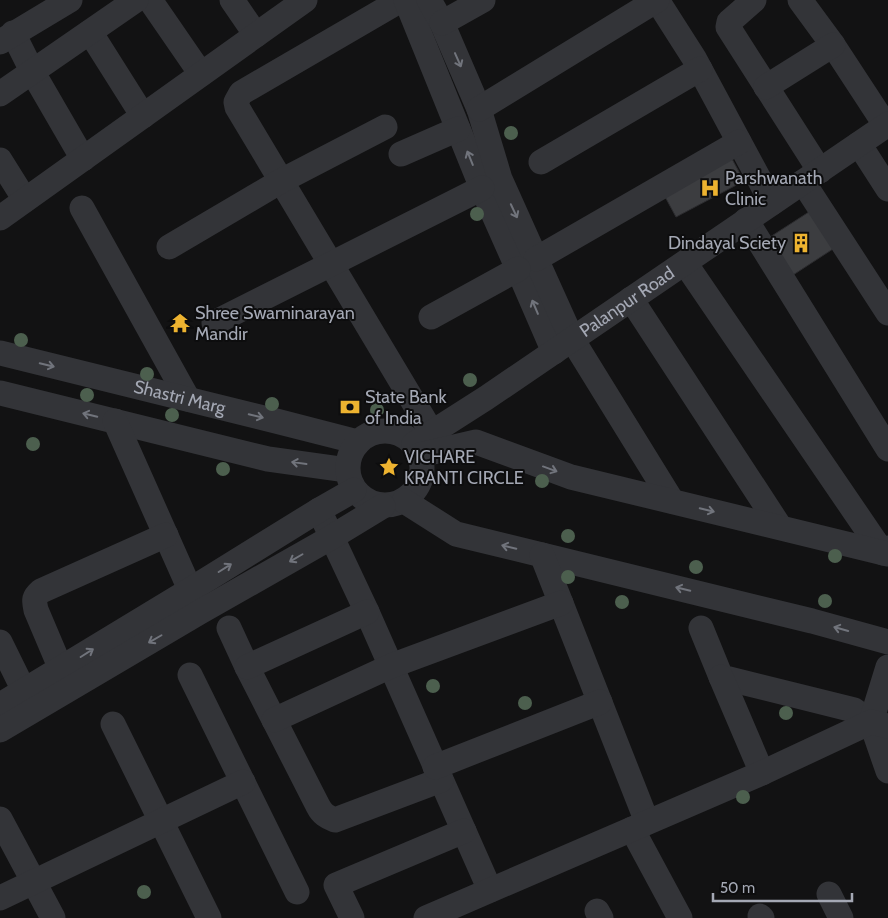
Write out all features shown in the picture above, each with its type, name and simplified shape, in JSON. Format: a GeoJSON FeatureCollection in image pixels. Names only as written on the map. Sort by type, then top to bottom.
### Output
{"type":"FeatureCollection","features":[{"type":"Feature","properties":{"kind":"street"},"geometry":{"type":"LineString","coordinates":[[70,0],[7,38],[32,72],[83,159]]}},
{"type":"Feature","properties":{"kind":"street"},"geometry":{"type":"LineString","coordinates":[[0,94],[136,0]]}},
{"type":"Feature","properties":{"kind":"street"},"geometry":{"type":"LineString","coordinates":[[150,0],[202,74]]}},
{"type":"Feature","properties":{"kind":"street"},"geometry":{"type":"LineString","coordinates":[[232,0],[256,35]]}},
{"type":"Feature","properties":{"kind":"street"},"geometry":{"type":"LineString","coordinates":[[0,218],[305,0]]}},
{"type":"Feature","properties":{"kind":"street"},"geometry":{"type":"LineString","coordinates":[[0,730],[18,688],[200,612],[412,494],[418,486],[422,476],[422,444],[331,264],[237,107],[236,102],[242,93],[401,0]]}},
{"type":"Feature","properties":{"kind":"street"},"geometry":{"type":"LineString","coordinates":[[406,0],[482,188],[527,264]]}},
{"type":"Feature","properties":{"kind":"street"},"geometry":{"type":"LineString","coordinates":[[429,0],[442,23],[479,109],[527,264],[563,345],[672,501]]}},
{"type":"Feature","properties":{"kind":"street"},"geometry":{"type":"LineString","coordinates":[[442,23],[483,0]]}},
{"type":"Feature","properties":{"kind":"street"},"geometry":{"type":"LineString","coordinates":[[479,109],[657,0],[700,70],[772,203]]}},
{"type":"Feature","properties":{"kind":"street"},"geometry":{"type":"LineString","coordinates":[[754,0],[729,22],[730,32],[766,87],[811,176],[888,313]]}},
{"type":"Feature","properties":{"kind":"street"},"geometry":{"type":"LineString","coordinates":[[800,0],[887,125]]}},
{"type":"Feature","properties":{"kind":"street"},"geometry":{"type":"LineString","coordinates":[[90,32],[143,116]]}},
{"type":"Feature","properties":{"kind":"street"},"geometry":{"type":"LineString","coordinates":[[766,87],[833,45]]}},
{"type":"Feature","properties":{"kind":"street"},"geometry":{"type":"LineString","coordinates":[[541,162],[700,70]]}},
{"type":"Feature","properties":{"kind":"street","name":"Palanpur Road"},"geometry":{"type":"LineString","coordinates":[[422,444],[563,345],[887,125]]}},
{"type":"Feature","properties":{"kind":"street"},"geometry":{"type":"LineString","coordinates":[[169,247],[281,180],[386,127]]}},
{"type":"Feature","properties":{"kind":"street"},"geometry":{"type":"LineString","coordinates":[[401,154],[458,129]]}},
{"type":"Feature","properties":{"kind":"street"},"geometry":{"type":"LineString","coordinates":[[431,318],[739,142]]}},
{"type":"Feature","properties":{"kind":"street"},"geometry":{"type":"LineString","coordinates":[[859,144],[888,189]]}},
{"type":"Feature","properties":{"kind":"street"},"geometry":{"type":"LineString","coordinates":[[0,160],[25,200]]}},
{"type":"Feature","properties":{"kind":"street"},"geometry":{"type":"LineString","coordinates":[[214,323],[482,188]]}},
{"type":"Feature","properties":{"kind":"street"},"geometry":{"type":"LineString","coordinates":[[82,208],[188,399]]}},
{"type":"Feature","properties":{"kind":"street"},"geometry":{"type":"LineString","coordinates":[[746,220],[888,450]]}},
{"type":"Feature","properties":{"kind":"street"},"geometry":{"type":"LineString","coordinates":[[685,263],[886,552]]}},
{"type":"Feature","properties":{"kind":"street"},"geometry":{"type":"LineString","coordinates":[[631,299],[780,528]]}},
{"type":"Feature","properties":{"kind":"street","name":"Shastri Marg"},"geometry":{"type":"LineString","coordinates":[[0,353],[358,442]]}},
{"type":"Feature","properties":{"kind":"street"},"geometry":{"type":"LineString","coordinates":[[0,393],[351,480]]}},
{"type":"Feature","properties":{"kind":"street"},"geometry":{"type":"LineString","coordinates":[[115,421],[200,612]]}},
{"type":"Feature","properties":{"kind":"street"},"geometry":{"type":"LineString","coordinates":[[886,552],[571,477],[476,442],[422,444],[392,431],[380,431],[368,435],[358,442],[348,460],[351,480],[362,498],[372,504],[393,503],[456,534],[812,620],[888,642]]}},
{"type":"Feature","properties":{"kind":"street"},"geometry":{"type":"LineString","coordinates":[[0,705],[18,688],[61,669],[319,510],[351,480]]}},
{"type":"Feature","properties":{"kind":"street"},"geometry":{"type":"LineString","coordinates":[[319,510],[367,612],[490,890]]}},
{"type":"Feature","properties":{"kind":"street"},"geometry":{"type":"LineString","coordinates":[[61,669],[36,610],[34,601],[36,596],[41,591],[166,535]]}},
{"type":"Feature","properties":{"kind":"street"},"geometry":{"type":"LineString","coordinates":[[542,555],[600,702],[640,825],[680,918]]}},
{"type":"Feature","properties":{"kind":"street"},"geometry":{"type":"LineString","coordinates":[[274,720],[391,666],[561,603]]}},
{"type":"Feature","properties":{"kind":"street"},"geometry":{"type":"LineString","coordinates":[[247,668],[367,612]]}},
{"type":"Feature","properties":{"kind":"street"},"geometry":{"type":"LineString","coordinates":[[229,628],[247,668],[321,812],[328,818],[335,820],[600,702]]}},
{"type":"Feature","properties":{"kind":"street"},"geometry":{"type":"LineString","coordinates":[[701,628],[762,773]]}},
{"type":"Feature","properties":{"kind":"street"},"geometry":{"type":"LineString","coordinates":[[0,642],[18,688]]}},
{"type":"Feature","properties":{"kind":"street"},"geometry":{"type":"LineString","coordinates":[[888,667],[879,724],[888,771]]}},
{"type":"Feature","properties":{"kind":"street"},"geometry":{"type":"LineString","coordinates":[[190,675],[297,892]]}},
{"type":"Feature","properties":{"kind":"street"},"geometry":{"type":"LineString","coordinates":[[721,678],[854,710],[879,724]]}},
{"type":"Feature","properties":{"kind":"street"},"geometry":{"type":"LineString","coordinates":[[113,724],[208,918]]}},
{"type":"Feature","properties":{"kind":"street"},"geometry":{"type":"LineString","coordinates":[[426,918],[879,724]]}},
{"type":"Feature","properties":{"kind":"street"},"geometry":{"type":"LineString","coordinates":[[0,898],[242,782]]}},
{"type":"Feature","properties":{"kind":"street"},"geometry":{"type":"LineString","coordinates":[[0,819],[53,918]]}},
{"type":"Feature","properties":{"kind":"street"},"geometry":{"type":"LineString","coordinates":[[352,918],[336,885],[464,831]]}},
{"type":"Feature","properties":{"kind":"street"},"geometry":{"type":"LineString","coordinates":[[829,894],[841,918]]}},
{"type":"Feature","properties":{"kind":"building"},"geometry":{"type":"Polygon","coordinates":[[[731,157],[744,181],[676,217],[663,193],[731,157]]]}},
{"type":"Feature","properties":{"kind":"building","name":"Dindayal Sciety"},"geometry":{"type":"Polygon","coordinates":[[[812,210],[836,247],[790,277],[767,239],[812,210]]]}},
{"type":"Feature","properties":{"kind":"place","name":"Parshwanath Clinic"},"geometry":{"type":"Point","coordinates":[710,188]}},
{"type":"Feature","properties":{"kind":"place","name":"Dindayal Sciety"},"geometry":{"type":"Point","coordinates":[801,243]}},
{"type":"Feature","properties":{"kind":"place","name":"Shree Swaminarayan Mandir"},"geometry":{"type":"Point","coordinates":[180,323]}},
{"type":"Feature","properties":{"kind":"place","name":"State Bank of India"},"geometry":{"type":"Point","coordinates":[350,407]}},
{"type":"Feature","properties":{"kind":"place","name":"VICHARE KRANTI CIRCLE"},"geometry":{"type":"Point","coordinates":[389,467]}}]}
